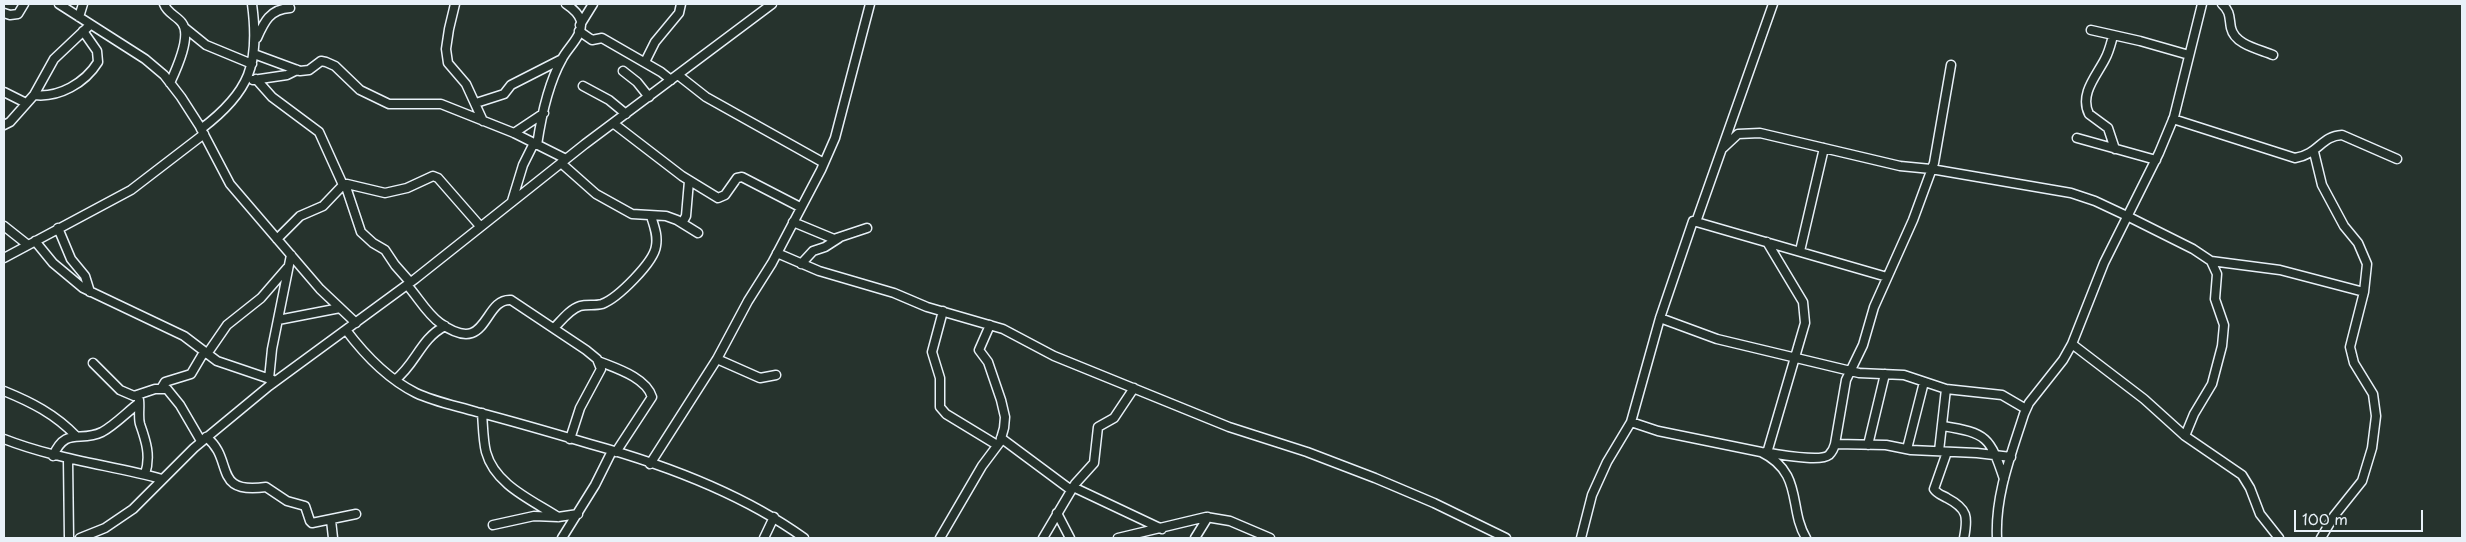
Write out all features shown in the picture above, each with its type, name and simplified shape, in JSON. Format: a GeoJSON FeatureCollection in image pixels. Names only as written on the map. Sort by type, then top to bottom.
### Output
{"type":"FeatureCollection","features":[{"type":"Feature","properties":{"kind":"street"},"geometry":{"type":"LineString","coordinates":[[4,13],[10,15],[18,14],[24,4]]}},
{"type":"Feature","properties":{"kind":"street"},"geometry":{"type":"LineString","coordinates":[[59,4],[145,59],[170,82],[202,132],[230,184],[320,289],[356,323]]}},
{"type":"Feature","properties":{"kind":"street"},"geometry":{"type":"LineString","coordinates":[[79,17],[83,4]]}},
{"type":"Feature","properties":{"kind":"street"},"geometry":{"type":"LineString","coordinates":[[164,4],[185,28],[206,45],[252,64]]}},
{"type":"Feature","properties":{"kind":"street"},"geometry":{"type":"LineString","coordinates":[[4,258],[131,190],[202,132],[230,104],[245,82],[252,64],[255,42],[252,4]]}},
{"type":"Feature","properties":{"kind":"street"},"geometry":{"type":"LineString","coordinates":[[455,4],[448,29],[446,49],[448,63],[466,84],[482,121]]}},
{"type":"Feature","properties":{"kind":"street"},"geometry":{"type":"LineString","coordinates":[[566,4],[577,14],[580,28],[592,40],[602,38],[824,163]]}},
{"type":"Feature","properties":{"kind":"street"},"geometry":{"type":"LineString","coordinates":[[512,201],[523,166],[535,144],[553,78],[594,4]]}},
{"type":"Feature","properties":{"kind":"street"},"geometry":{"type":"LineString","coordinates":[[644,62],[656,42],[679,13],[681,4]]}},
{"type":"Feature","properties":{"kind":"street"},"geometry":{"type":"LineString","coordinates":[[80,538],[105,528],[133,509],[204,439],[273,380],[409,284],[480,226],[613,123],[772,4]]}},
{"type":"Feature","properties":{"kind":"street"},"geometry":{"type":"LineString","coordinates":[[650,464],[716,359],[777,253],[824,163],[835,138],[870,4]]}},
{"type":"Feature","properties":{"kind":"street"},"geometry":{"type":"LineString","coordinates":[[1696,222],[1774,4]]}},
{"type":"Feature","properties":{"kind":"street"},"geometry":{"type":"LineString","coordinates":[[1997,538],[1996,515],[2004,479],[2026,409],[2072,344],[2104,263],[2156,160],[2173,119],[2202,4]]}},
{"type":"Feature","properties":{"kind":"street"},"geometry":{"type":"LineString","coordinates":[[2222,4],[2227,9],[2231,28],[2239,40],[2273,55]]}},
{"type":"Feature","properties":{"kind":"street"},"geometry":{"type":"LineString","coordinates":[[255,42],[273,8],[290,8]]}},
{"type":"Feature","properties":{"kind":"street"},"geometry":{"type":"LineString","coordinates":[[4,124],[10,122],[34,95],[54,59],[90,25]]}},
{"type":"Feature","properties":{"kind":"street"},"geometry":{"type":"LineString","coordinates":[[170,82],[180,60],[185,28]]}},
{"type":"Feature","properties":{"kind":"street"},"geometry":{"type":"LineString","coordinates":[[34,95],[42,96],[60,92],[74,86],[94,69],[98,62],[97,51],[84,30]]}},
{"type":"Feature","properties":{"kind":"street"},"geometry":{"type":"LineString","coordinates":[[2091,30],[2148,42],[2189,55]]}},
{"type":"Feature","properties":{"kind":"street"},"geometry":{"type":"LineString","coordinates":[[2113,36],[2105,58],[2089,86],[2087,103],[2089,114],[2108,128],[2114,149]]}},
{"type":"Feature","properties":{"kind":"street"},"geometry":{"type":"LineString","coordinates":[[254,54],[297,70],[306,71],[321,61],[326,62],[335,66],[360,90],[389,104],[441,104],[514,133],[564,161],[596,194],[632,214],[666,216],[698,233]]}},
{"type":"Feature","properties":{"kind":"street"},"geometry":{"type":"LineString","coordinates":[[476,104],[504,94],[511,85],[562,59]]}},
{"type":"Feature","properties":{"kind":"street"},"geometry":{"type":"LineString","coordinates":[[1632,422],[1676,435],[1764,452],[1823,458],[1829,455],[1835,444],[1843,392],[1850,371],[1863,345],[1887,277],[1913,220],[1931,169],[1951,65]]}},
{"type":"Feature","properties":{"kind":"street"},"geometry":{"type":"LineString","coordinates":[[245,82],[287,75],[297,70]]}},
{"type":"Feature","properties":{"kind":"street"},"geometry":{"type":"LineString","coordinates":[[623,71],[638,82],[648,97]]}},
{"type":"Feature","properties":{"kind":"street"},"geometry":{"type":"LineString","coordinates":[[256,79],[272,97],[320,132],[344,184],[361,232],[373,243],[385,250],[438,322],[456,333],[469,334],[476,330],[506,300],[511,300],[586,350],[598,361],[620,370],[645,385],[652,397],[614,452],[596,485],[562,538]]}},
{"type":"Feature","properties":{"kind":"street"},"geometry":{"type":"LineString","coordinates":[[584,86],[609,100],[626,114]]}},
{"type":"Feature","properties":{"kind":"street"},"geometry":{"type":"LineString","coordinates":[[4,92],[26,103]]}},
{"type":"Feature","properties":{"kind":"street"},"geometry":{"type":"LineString","coordinates":[[514,133],[544,113]]}},
{"type":"Feature","properties":{"kind":"street"},"geometry":{"type":"LineString","coordinates":[[2173,119],[2286,156],[2306,156],[2314,152],[2327,140],[2342,134],[2397,159]]}},
{"type":"Feature","properties":{"kind":"street"},"geometry":{"type":"LineString","coordinates":[[613,123],[689,180],[720,198],[737,178],[742,177],[800,208]]}},
{"type":"Feature","properties":{"kind":"street"},"geometry":{"type":"LineString","coordinates":[[1722,148],[1738,134],[1748,132],[1900,166],[1931,169],[2071,193],[2127,216],[2193,249],[2211,261],[2216,269],[2215,298],[2223,318],[2222,346],[2212,384],[2194,414],[2185,436]]}},
{"type":"Feature","properties":{"kind":"street"},"geometry":{"type":"LineString","coordinates":[[2077,138],[2156,160]]}},
{"type":"Feature","properties":{"kind":"street"},"geometry":{"type":"LineString","coordinates":[[1800,251],[1824,148]]}},
{"type":"Feature","properties":{"kind":"street"},"geometry":{"type":"LineString","coordinates":[[2314,152],[2322,185],[2344,226],[2358,243],[2367,264],[2364,292],[2350,347],[2354,363],[2373,394],[2376,430],[2362,481],[2334,516],[2321,538]]}},
{"type":"Feature","properties":{"kind":"street"},"geometry":{"type":"LineString","coordinates":[[344,184],[385,193],[407,188],[433,176],[443,183],[480,226]]}},
{"type":"Feature","properties":{"kind":"street"},"geometry":{"type":"LineString","coordinates":[[682,223],[686,216],[689,180]]}},
{"type":"Feature","properties":{"kind":"street"},"geometry":{"type":"LineString","coordinates":[[278,239],[300,216],[323,206],[344,184]]}},
{"type":"Feature","properties":{"kind":"street"},"geometry":{"type":"LineString","coordinates":[[554,328],[573,309],[580,306],[602,304],[611,299],[644,268],[654,255],[656,247],[657,235],[651,216]]}},
{"type":"Feature","properties":{"kind":"street"},"geometry":{"type":"LineString","coordinates":[[1581,538],[1592,495],[1607,462],[1632,422],[1660,318],[1693,221],[1887,277]]}},
{"type":"Feature","properties":{"kind":"street"},"geometry":{"type":"LineString","coordinates":[[792,222],[825,237],[839,238]]}},
{"type":"Feature","properties":{"kind":"street"},"geometry":{"type":"LineString","coordinates":[[4,226],[31,243],[74,283],[131,313],[184,336],[217,362],[273,380]]}},
{"type":"Feature","properties":{"kind":"street"},"geometry":{"type":"LineString","coordinates":[[58,228],[68,255],[85,276],[90,292]]}},
{"type":"Feature","properties":{"kind":"street"},"geometry":{"type":"LineString","coordinates":[[800,264],[813,250],[825,247],[839,238],[867,228]]}},
{"type":"Feature","properties":{"kind":"street"},"geometry":{"type":"LineString","coordinates":[[1764,452],[1805,323],[1803,302],[1767,242]]}},
{"type":"Feature","properties":{"kind":"street"},"geometry":{"type":"LineString","coordinates":[[777,253],[800,264],[894,293],[927,307],[1003,329],[1054,356],[1230,427],[1307,452],[1375,478],[1434,503],[1506,538]]}},
{"type":"Feature","properties":{"kind":"street"},"geometry":{"type":"LineString","coordinates":[[273,380],[270,360],[291,256]]}},
{"type":"Feature","properties":{"kind":"street"},"geometry":{"type":"LineString","coordinates":[[2211,261],[2280,270],[2364,292]]}},
{"type":"Feature","properties":{"kind":"street"},"geometry":{"type":"LineString","coordinates":[[53,456],[61,441],[76,436],[102,432],[139,399],[162,387],[165,382],[191,374],[227,325],[261,298],[288,266]]}},
{"type":"Feature","properties":{"kind":"street"},"geometry":{"type":"LineString","coordinates":[[278,320],[340,308]]}},
{"type":"Feature","properties":{"kind":"street"},"geometry":{"type":"LineString","coordinates":[[943,311],[932,352],[940,378],[940,407],[946,414],[999,442],[1072,489],[1162,529]]}},
{"type":"Feature","properties":{"kind":"street"},"geometry":{"type":"LineString","coordinates":[[1660,318],[1681,328],[1717,339],[1850,371],[1904,375],[1946,389],[2002,395],[2026,409]]}},
{"type":"Feature","properties":{"kind":"street"},"geometry":{"type":"LineString","coordinates":[[940,538],[982,466],[999,442],[1005,418],[988,362],[979,350],[990,325]]}},
{"type":"Feature","properties":{"kind":"street"},"geometry":{"type":"LineString","coordinates":[[395,380],[407,367],[428,337],[445,326]]}},
{"type":"Feature","properties":{"kind":"street"},"geometry":{"type":"LineString","coordinates":[[346,330],[359,348],[395,380],[417,393],[435,400],[614,452],[688,478],[774,517],[804,538]]}},
{"type":"Feature","properties":{"kind":"street"},"geometry":{"type":"LineString","coordinates":[[2072,344],[2144,399],[2185,436],[2242,475],[2250,488],[2260,514],[2279,538]]}},
{"type":"Feature","properties":{"kind":"street"},"geometry":{"type":"LineString","coordinates":[[716,359],[760,378],[776,375]]}},
{"type":"Feature","properties":{"kind":"street"},"geometry":{"type":"LineString","coordinates":[[570,439],[580,408],[601,369],[598,361]]}},
{"type":"Feature","properties":{"kind":"street"},"geometry":{"type":"LineString","coordinates":[[93,363],[120,390],[139,399]]}},
{"type":"Feature","properties":{"kind":"street"},"geometry":{"type":"LineString","coordinates":[[1868,445],[1884,374]]}},
{"type":"Feature","properties":{"kind":"street"},"geometry":{"type":"LineString","coordinates":[[1906,449],[1924,382]]}},
{"type":"Feature","properties":{"kind":"street"},"geometry":{"type":"LineString","coordinates":[[162,387],[171,393],[204,439],[215,445],[230,480],[238,487],[245,490],[266,487],[287,501],[305,506],[310,522],[331,520],[356,514]]}},
{"type":"Feature","properties":{"kind":"street"},"geometry":{"type":"LineString","coordinates":[[1043,538],[1072,489],[1094,463],[1098,427],[1114,418],[1134,388]]}},
{"type":"Feature","properties":{"kind":"street"},"geometry":{"type":"LineString","coordinates":[[1939,451],[1946,389]]}},
{"type":"Feature","properties":{"kind":"street"},"geometry":{"type":"LineString","coordinates":[[4,391],[41,407],[61,421],[76,436]]}},
{"type":"Feature","properties":{"kind":"street"},"geometry":{"type":"LineString","coordinates":[[139,399],[140,422],[145,433],[148,455],[145,474]]}},
{"type":"Feature","properties":{"kind":"street"},"geometry":{"type":"LineString","coordinates":[[482,413],[489,461],[516,491],[558,517]]}},
{"type":"Feature","properties":{"kind":"street"},"geometry":{"type":"LineString","coordinates":[[1943,426],[1970,430],[1982,436],[1996,455],[2004,479]]}},
{"type":"Feature","properties":{"kind":"street"},"geometry":{"type":"LineString","coordinates":[[1910,436],[1924,450]]}},
{"type":"Feature","properties":{"kind":"street"},"geometry":{"type":"LineString","coordinates":[[4,439],[53,456],[162,479]]}},
{"type":"Feature","properties":{"kind":"street"},"geometry":{"type":"LineString","coordinates":[[1835,444],[2011,457]]}},
{"type":"Feature","properties":{"kind":"street"},"geometry":{"type":"LineString","coordinates":[[1764,452],[1774,459],[1791,484],[1801,529],[1806,538]]}},
{"type":"Feature","properties":{"kind":"street"},"geometry":{"type":"LineString","coordinates":[[1948,452],[1934,489],[1955,502],[1964,511],[1967,520],[1964,538]]}},
{"type":"Feature","properties":{"kind":"street"},"geometry":{"type":"LineString","coordinates":[[68,459],[69,538]]}},
{"type":"Feature","properties":{"kind":"street"},"geometry":{"type":"LineString","coordinates":[[1057,513],[1070,538]]}},
{"type":"Feature","properties":{"kind":"street"},"geometry":{"type":"LineString","coordinates":[[494,525],[534,516],[558,517],[578,514]]}},
{"type":"Feature","properties":{"kind":"street"},"geometry":{"type":"LineString","coordinates":[[764,538],[774,517]]}},
{"type":"Feature","properties":{"kind":"street"},"geometry":{"type":"LineString","coordinates":[[1195,538],[1208,517]]}},
{"type":"Feature","properties":{"kind":"street"},"geometry":{"type":"LineString","coordinates":[[1118,538],[1208,517],[1230,521],[1270,538]]}},
{"type":"Feature","properties":{"kind":"street"},"geometry":{"type":"LineString","coordinates":[[331,520],[333,538]]}}]}
